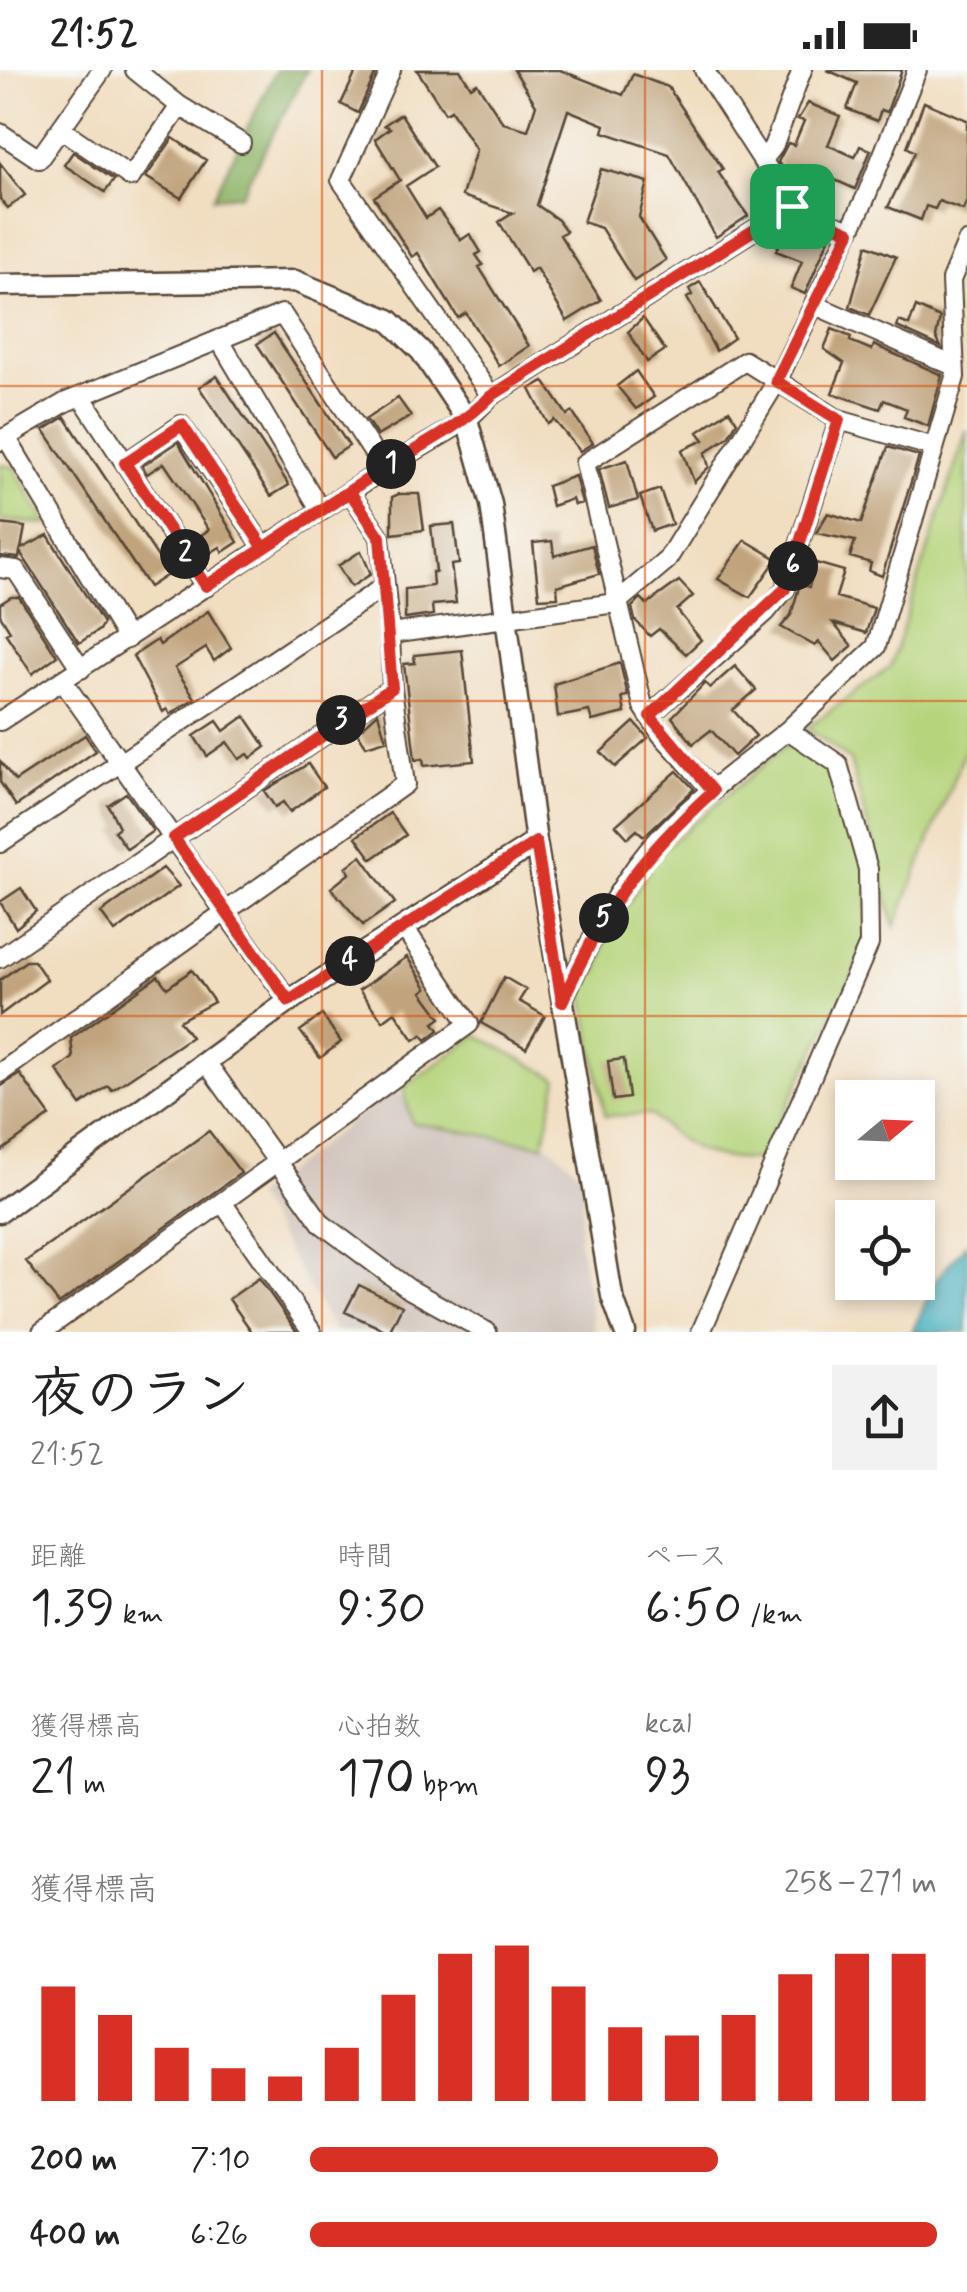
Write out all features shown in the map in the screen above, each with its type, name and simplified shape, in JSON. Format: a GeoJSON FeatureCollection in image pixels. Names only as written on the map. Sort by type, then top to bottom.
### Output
{"type":"FeatureCollection","features":[{"type":"Feature","properties":{"kind":"street"},"geometry":{"type":"LineString","coordinates":[[0,133],[39,159],[102,70]]}},
{"type":"Feature","properties":{"kind":"street"},"geometry":{"type":"LineString","coordinates":[[135,70],[180,106],[241,143]]}},
{"type":"Feature","properties":{"kind":"street"},"geometry":{"type":"LineString","coordinates":[[391,70],[341,180],[491,396]]}},
{"type":"Feature","properties":{"kind":"street"},"geometry":{"type":"LineString","coordinates":[[704,70],[792,206],[850,232]]}},
{"type":"Feature","properties":{"kind":"street"},"geometry":{"type":"LineString","coordinates":[[762,162],[774,147],[802,70]]}},
{"type":"Feature","properties":{"kind":"street"},"geometry":{"type":"LineString","coordinates":[[390,634],[616,603],[667,560],[776,381],[850,232],[918,70]]}},
{"type":"Feature","properties":{"kind":"street"},"geometry":{"type":"LineString","coordinates":[[61,129],[131,177],[180,106]]}},
{"type":"Feature","properties":{"kind":"street"},"geometry":{"type":"LineString","coordinates":[[0,721],[384,468],[467,420],[491,396],[792,206]]}},
{"type":"Feature","properties":{"kind":"street"},"geometry":{"type":"LineString","coordinates":[[562,1002],[595,931],[638,864],[713,791],[788,730],[876,647],[954,366],[951,280],[967,242]]}},
{"type":"Feature","properties":{"kind":"street"},"geometry":{"type":"LineString","coordinates":[[0,285],[295,281],[389,320],[421,351],[467,420],[491,504],[536,842],[612,1296],[625,1332]]}},
{"type":"Feature","properties":{"kind":"street"},"geometry":{"type":"LineString","coordinates":[[815,304],[954,366]]}},
{"type":"Feature","properties":{"kind":"street"},"geometry":{"type":"LineString","coordinates":[[127,639],[3,439],[81,396],[282,314],[384,468]]}},
{"type":"Feature","properties":{"kind":"street"},"geometry":{"type":"LineString","coordinates":[[219,339],[320,510]]}},
{"type":"Feature","properties":{"kind":"street"},"geometry":{"type":"LineString","coordinates":[[713,791],[650,716],[616,603],[585,462],[745,361],[839,420],[934,447]]}},
{"type":"Feature","properties":{"kind":"street"},"geometry":{"type":"LineString","coordinates":[[81,396],[206,586]]}},
{"type":"Feature","properties":{"kind":"street"},"geometry":{"type":"LineString","coordinates":[[650,716],[785,589],[839,420]]}},
{"type":"Feature","properties":{"kind":"street"},"geometry":{"type":"LineString","coordinates":[[125,463],[182,425],[264,548]]}},
{"type":"Feature","properties":{"kind":"street"},"geometry":{"type":"LineString","coordinates":[[0,1073],[406,784],[392,688],[380,537],[350,492]]}},
{"type":"Feature","properties":{"kind":"street"},"geometry":{"type":"LineString","coordinates":[[0,568],[16,570],[81,668]]}},
{"type":"Feature","properties":{"kind":"street"},"geometry":{"type":"LineString","coordinates":[[0,844],[384,586]]}},
{"type":"Feature","properties":{"kind":"street"},"geometry":{"type":"LineString","coordinates":[[62,680],[289,1001]]}},
{"type":"Feature","properties":{"kind":"street"},"geometry":{"type":"LineString","coordinates":[[0,958],[392,688]]}},
{"type":"Feature","properties":{"kind":"street"},"geometry":{"type":"LineString","coordinates":[[701,1332],[868,944],[868,868],[838,764],[788,730]]}},
{"type":"Feature","properties":{"kind":"street"},"geometry":{"type":"LineString","coordinates":[[0,1212],[289,1001],[536,842]]}},
{"type":"Feature","properties":{"kind":"street"},"geometry":{"type":"LineString","coordinates":[[42,1332],[468,1024],[403,926]]}},
{"type":"Feature","properties":{"kind":"street"},"geometry":{"type":"LineString","coordinates":[[206,1062],[322,1224],[346,1246],[409,1289],[487,1332]]}},
{"type":"Feature","properties":{"kind":"street"},"geometry":{"type":"LineString","coordinates":[[222,1202],[312,1332]]}},
{"type":"Feature","properties":{"kind":"shaded area"},"geometry":{"type":"Polygon","coordinates":[[[389,1092],[527,1126],[585,1177],[579,1241],[595,1332],[335,1332],[255,1196],[389,1092]]]}},
{"type":"Feature","properties":{"kind":"green space"},"geometry":{"type":"Polygon","coordinates":[[[276,70],[307,70],[241,194],[213,198],[276,70]]]}},
{"type":"Feature","properties":{"kind":"green space"},"geometry":{"type":"Polygon","coordinates":[[[967,430],[967,746],[895,927],[850,760],[807,728],[890,667],[967,430]]]}},
{"type":"Feature","properties":{"kind":"green space"},"geometry":{"type":"Polygon","coordinates":[[[0,464],[14,467],[47,524],[0,520],[0,464]]]}},
{"type":"Feature","properties":{"kind":"green space"},"geometry":{"type":"Polygon","coordinates":[[[787,745],[838,764],[868,869],[869,944],[760,1160],[725,1158],[687,1144],[650,1114],[605,1116],[582,986],[599,969],[605,941],[660,851],[787,745]]]}},
{"type":"Feature","properties":{"kind":"green space"},"geometry":{"type":"Polygon","coordinates":[[[477,1035],[558,1079],[543,1145],[412,1123],[403,1088],[477,1035]]]}},
{"type":"Feature","properties":{"kind":"water"},"geometry":{"type":"Polygon","coordinates":[[[967,1243],[967,1332],[912,1332],[927,1300],[935,1300],[937,1278],[967,1243]]]}},
{"type":"Feature","properties":{"kind":"building"},"geometry":{"type":"Polygon","coordinates":[[[357,70],[377,70],[358,113],[341,104],[357,70]]]}},
{"type":"Feature","properties":{"kind":"building"},"geometry":{"type":"Polygon","coordinates":[[[417,70],[460,70],[471,87],[477,83],[503,123],[528,130],[536,105],[514,70],[560,70],[623,95],[633,74],[668,87],[723,169],[718,172],[748,216],[716,237],[669,154],[603,132],[605,125],[568,110],[537,205],[566,231],[560,235],[601,300],[567,321],[536,268],[530,272],[499,222],[513,213],[462,196],[476,150],[451,110],[445,113],[417,70]]]}},
{"type":"Feature","properties":{"kind":"building"},"geometry":{"type":"Polygon","coordinates":[[[827,70],[902,70],[887,112],[881,110],[877,121],[847,109],[857,83],[827,70]]]}},
{"type":"Feature","properties":{"kind":"building"},"geometry":{"type":"Polygon","coordinates":[[[924,102],[967,120],[967,201],[963,210],[939,201],[935,209],[926,206],[921,220],[888,207],[915,152],[907,147],[924,102]]]}},
{"type":"Feature","properties":{"kind":"building"},"geometry":{"type":"Polygon","coordinates":[[[808,103],[840,116],[828,145],[855,157],[860,146],[871,150],[855,189],[815,171],[806,192],[795,188],[778,162],[788,143],[794,145],[804,121],[798,119],[808,103]]]}},
{"type":"Feature","properties":{"kind":"building"},"geometry":{"type":"Polygon","coordinates":[[[401,114],[435,167],[406,186],[426,218],[438,210],[461,240],[470,234],[481,252],[476,255],[483,265],[479,267],[529,346],[499,366],[466,313],[458,318],[418,253],[412,257],[374,197],[400,180],[375,139],[390,128],[384,125],[401,114]]]}},
{"type":"Feature","properties":{"kind":"building"},"geometry":{"type":"Polygon","coordinates":[[[173,138],[206,160],[181,198],[146,177],[173,138]]]}},
{"type":"Feature","properties":{"kind":"building"},"geometry":{"type":"Polygon","coordinates":[[[73,152],[114,180],[105,192],[64,165],[73,152]]]}},
{"type":"Feature","properties":{"kind":"building"},"geometry":{"type":"Polygon","coordinates":[[[0,163],[25,195],[8,208],[0,199],[0,163]]]}},
{"type":"Feature","properties":{"kind":"building"},"geometry":{"type":"Polygon","coordinates":[[[601,169],[648,182],[639,217],[666,260],[634,281],[601,228],[583,222],[601,169]]]}},
{"type":"Feature","properties":{"kind":"building"},"geometry":{"type":"Polygon","coordinates":[[[796,221],[830,236],[805,294],[791,288],[802,261],[776,251],[784,229],[792,232],[796,221]]]}},
{"type":"Feature","properties":{"kind":"building"},"geometry":{"type":"Polygon","coordinates":[[[867,245],[896,257],[869,315],[850,307],[867,245]]]}},
{"type":"Feature","properties":{"kind":"building"},"geometry":{"type":"Polygon","coordinates":[[[700,282],[734,338],[716,351],[687,298],[692,295],[689,289],[700,282]]]}},
{"type":"Feature","properties":{"kind":"building"},"geometry":{"type":"Polygon","coordinates":[[[916,307],[940,318],[936,337],[941,347],[897,327],[899,321],[909,325],[916,307]]]}},
{"type":"Feature","properties":{"kind":"building"},"geometry":{"type":"Polygon","coordinates":[[[643,318],[665,350],[647,362],[628,332],[643,318]]]}},
{"type":"Feature","properties":{"kind":"building"},"geometry":{"type":"Polygon","coordinates":[[[832,329],[851,337],[850,341],[872,350],[874,345],[942,375],[928,426],[904,417],[907,409],[884,400],[880,409],[832,393],[844,363],[824,349],[832,329]]]}},
{"type":"Feature","properties":{"kind":"building"},"geometry":{"type":"Polygon","coordinates":[[[274,333],[349,446],[332,457],[257,344],[274,333]]]}},
{"type":"Feature","properties":{"kind":"building"},"geometry":{"type":"Polygon","coordinates":[[[636,371],[654,397],[636,409],[617,386],[636,371]]]}},
{"type":"Feature","properties":{"kind":"building"},"geometry":{"type":"Polygon","coordinates":[[[217,376],[289,485],[271,496],[199,387],[217,376]]]}},
{"type":"Feature","properties":{"kind":"building"},"geometry":{"type":"Polygon","coordinates":[[[544,381],[567,415],[572,412],[593,443],[580,451],[554,420],[548,424],[530,389],[544,381]]]}},
{"type":"Feature","properties":{"kind":"building"},"geometry":{"type":"Polygon","coordinates":[[[398,398],[411,416],[377,436],[366,419],[398,398]]]}},
{"type":"Feature","properties":{"kind":"building"},"geometry":{"type":"Polygon","coordinates":[[[729,410],[737,422],[728,437],[705,453],[709,467],[694,482],[682,450],[704,440],[698,432],[729,410]]]}},
{"type":"Feature","properties":{"kind":"building"},"geometry":{"type":"Polygon","coordinates":[[[65,417],[169,574],[149,587],[44,430],[65,417]]]}},
{"type":"Feature","properties":{"kind":"building"},"geometry":{"type":"Polygon","coordinates":[[[178,442],[238,542],[223,552],[220,547],[202,558],[191,541],[209,530],[164,463],[147,474],[142,466],[178,442]]]}},
{"type":"Feature","properties":{"kind":"building"},"geometry":{"type":"Polygon","coordinates":[[[888,447],[919,456],[882,576],[869,571],[871,563],[850,557],[855,541],[816,533],[828,513],[861,523],[888,447]]]}},
{"type":"Feature","properties":{"kind":"building"},"geometry":{"type":"Polygon","coordinates":[[[627,460],[638,500],[609,508],[599,469],[627,460]]]}},
{"type":"Feature","properties":{"kind":"building"},"geometry":{"type":"Polygon","coordinates":[[[575,476],[582,503],[574,505],[572,499],[552,506],[547,486],[575,476]]]}},
{"type":"Feature","properties":{"kind":"building"},"geometry":{"type":"Polygon","coordinates":[[[660,489],[672,524],[652,531],[640,496],[660,489]]]}},
{"type":"Feature","properties":{"kind":"building"},"geometry":{"type":"Polygon","coordinates":[[[419,494],[424,530],[392,534],[392,497],[419,494]]]}},
{"type":"Feature","properties":{"kind":"building"},"geometry":{"type":"Polygon","coordinates":[[[0,524],[25,527],[21,549],[48,535],[103,623],[99,630],[79,643],[20,552],[19,558],[0,556],[0,524]]]}},
{"type":"Feature","properties":{"kind":"building"},"geometry":{"type":"Polygon","coordinates":[[[454,524],[459,564],[451,565],[456,603],[432,605],[433,615],[405,619],[405,589],[433,586],[432,572],[436,572],[431,526],[454,524]]]}},
{"type":"Feature","properties":{"kind":"building"},"geometry":{"type":"Polygon","coordinates":[[[745,540],[777,559],[750,597],[718,579],[745,540]]]}},
{"type":"Feature","properties":{"kind":"building"},"geometry":{"type":"Polygon","coordinates":[[[552,541],[554,556],[592,545],[599,574],[557,586],[558,597],[539,598],[533,543],[552,541]]]}},
{"type":"Feature","properties":{"kind":"building"},"geometry":{"type":"Polygon","coordinates":[[[361,551],[371,574],[351,587],[338,566],[361,551]]]}},
{"type":"Feature","properties":{"kind":"building"},"geometry":{"type":"Polygon","coordinates":[[[816,563],[844,571],[836,597],[874,608],[866,633],[833,623],[852,646],[835,661],[819,642],[815,646],[781,627],[791,615],[800,584],[809,587],[816,563]]]}},
{"type":"Feature","properties":{"kind":"building"},"geometry":{"type":"Polygon","coordinates":[[[679,581],[693,596],[677,610],[701,640],[686,654],[659,629],[650,636],[635,620],[632,607],[641,598],[647,604],[679,581]]]}},
{"type":"Feature","properties":{"kind":"building"},"geometry":{"type":"Polygon","coordinates":[[[19,597],[57,656],[32,674],[6,634],[10,631],[0,615],[0,604],[19,597]]]}},
{"type":"Feature","properties":{"kind":"building"},"geometry":{"type":"Polygon","coordinates":[[[208,611],[231,648],[214,661],[206,648],[175,668],[195,698],[170,714],[167,709],[163,712],[133,656],[157,640],[160,645],[208,611]]]}},
{"type":"Feature","properties":{"kind":"building"},"geometry":{"type":"Polygon","coordinates":[[[462,650],[474,761],[424,766],[423,759],[415,760],[404,664],[415,663],[414,655],[462,650]]]}},
{"type":"Feature","properties":{"kind":"building"},"geometry":{"type":"Polygon","coordinates":[[[620,663],[628,696],[622,697],[625,713],[592,721],[589,711],[558,717],[554,684],[620,663]]]}},
{"type":"Feature","properties":{"kind":"building"},"geometry":{"type":"Polygon","coordinates":[[[735,666],[756,690],[733,710],[756,736],[734,756],[711,730],[693,744],[672,717],[705,683],[710,688],[735,666]]]}},
{"type":"Feature","properties":{"kind":"building"},"geometry":{"type":"Polygon","coordinates":[[[378,713],[386,740],[366,746],[357,732],[378,713]]]}},
{"type":"Feature","properties":{"kind":"building"},"geometry":{"type":"Polygon","coordinates":[[[245,716],[266,747],[251,758],[248,754],[239,759],[227,742],[207,756],[194,736],[217,721],[224,731],[245,716]]]}},
{"type":"Feature","properties":{"kind":"building"},"geometry":{"type":"Polygon","coordinates":[[[634,722],[648,738],[615,767],[601,752],[634,722]]]}},
{"type":"Feature","properties":{"kind":"building"},"geometry":{"type":"Polygon","coordinates":[[[85,735],[96,751],[16,806],[0,782],[0,761],[15,781],[85,735]]]}},
{"type":"Feature","properties":{"kind":"building"},"geometry":{"type":"Polygon","coordinates":[[[308,764],[324,787],[290,812],[283,802],[275,807],[264,791],[308,764]]]}},
{"type":"Feature","properties":{"kind":"building"},"geometry":{"type":"Polygon","coordinates":[[[677,771],[694,789],[644,836],[637,830],[628,838],[616,825],[677,771]]]}},
{"type":"Feature","properties":{"kind":"building"},"geometry":{"type":"Polygon","coordinates":[[[126,793],[153,831],[127,849],[114,831],[119,827],[108,805],[126,793]]]}},
{"type":"Feature","properties":{"kind":"building"},"geometry":{"type":"Polygon","coordinates":[[[390,813],[406,835],[372,859],[356,837],[390,813]]]}},
{"type":"Feature","properties":{"kind":"building"},"geometry":{"type":"Polygon","coordinates":[[[361,856],[395,903],[363,925],[331,888],[350,873],[346,867],[361,856]]]}},
{"type":"Feature","properties":{"kind":"building"},"geometry":{"type":"Polygon","coordinates":[[[163,868],[179,886],[115,932],[101,913],[163,868]]]}},
{"type":"Feature","properties":{"kind":"building"},"geometry":{"type":"Polygon","coordinates":[[[21,888],[36,911],[16,928],[0,902],[21,888]]]}},
{"type":"Feature","properties":{"kind":"building"},"geometry":{"type":"Polygon","coordinates":[[[407,957],[427,988],[422,992],[441,1018],[434,1023],[439,1030],[426,1040],[422,1035],[414,1040],[395,1012],[383,1021],[359,990],[407,957]]]}},
{"type":"Feature","properties":{"kind":"building"},"geometry":{"type":"Polygon","coordinates":[[[26,961],[34,961],[47,980],[0,1015],[0,980],[26,961]]]}},
{"type":"Feature","properties":{"kind":"building"},"geometry":{"type":"Polygon","coordinates":[[[192,970],[214,1002],[179,1021],[191,1037],[112,1090],[108,1086],[81,1105],[57,1070],[73,1058],[71,1038],[158,976],[167,988],[192,970]]]}},
{"type":"Feature","properties":{"kind":"building"},"geometry":{"type":"Polygon","coordinates":[[[504,977],[526,990],[519,1001],[545,1016],[526,1048],[481,1023],[504,977]]]}},
{"type":"Feature","properties":{"kind":"building"},"geometry":{"type":"Polygon","coordinates":[[[322,1015],[341,1042],[320,1058],[300,1031],[322,1015]]]}},
{"type":"Feature","properties":{"kind":"building"},"geometry":{"type":"Polygon","coordinates":[[[624,1059],[629,1098],[613,1100],[608,1061],[624,1059]]]}},
{"type":"Feature","properties":{"kind":"building"},"geometry":{"type":"Polygon","coordinates":[[[20,1074],[50,1116],[0,1152],[0,1087],[20,1074]]]}},
{"type":"Feature","properties":{"kind":"building"},"geometry":{"type":"Polygon","coordinates":[[[209,1131],[241,1173],[59,1304],[26,1261],[209,1131]]]}},
{"type":"Feature","properties":{"kind":"building"},"geometry":{"type":"Polygon","coordinates":[[[259,1278],[297,1332],[252,1332],[229,1299],[259,1278]]]}},
{"type":"Feature","properties":{"kind":"building"},"geometry":{"type":"Polygon","coordinates":[[[359,1285],[402,1306],[389,1332],[345,1312],[359,1285]]]}},
{"type":"Feature","properties":{"kind":"route"},"geometry":{"type":"LineString","coordinates":[[792,206],[850,232],[776,381],[839,420],[785,589],[766,612],[650,716],[661,734],[713,791],[638,864],[595,931],[562,1002],[536,842],[490,868],[289,1001],[174,838],[392,688],[380,537],[350,492],[206,586],[125,463],[182,425],[264,548],[384,468],[467,420],[491,396],[792,206]]}}]}
